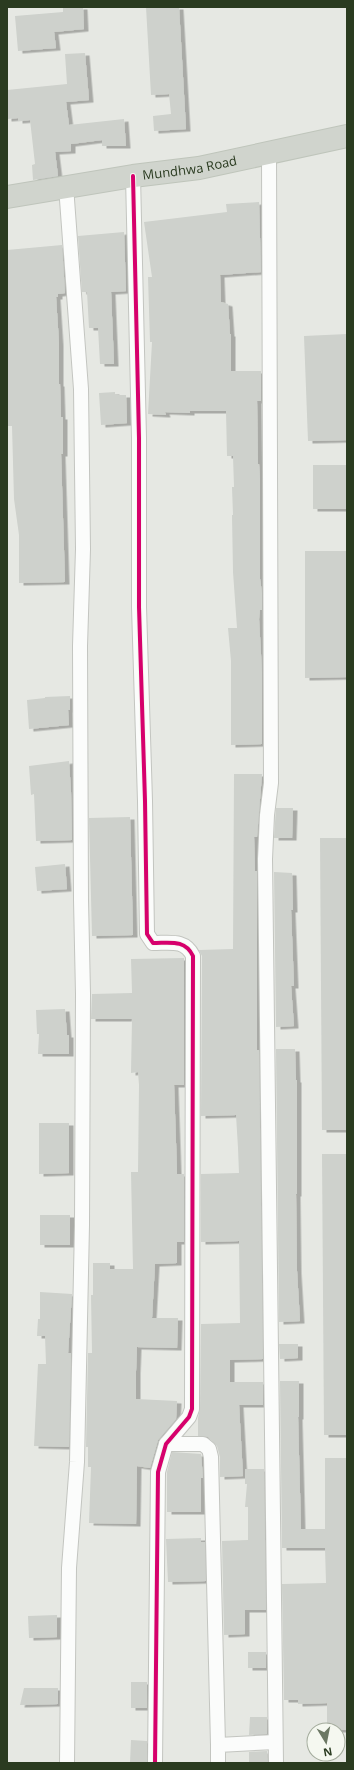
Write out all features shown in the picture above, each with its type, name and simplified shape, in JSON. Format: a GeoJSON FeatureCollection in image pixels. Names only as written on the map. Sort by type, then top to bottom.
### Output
{"type":"FeatureCollection","features":[{"type":"Feature","properties":{"kind":"main road","name":"Mundhwa Road"},"geometry":{"type":"LineString","coordinates":[[7,197],[66,186],[199,168],[347,136]]}},
{"type":"Feature","properties":{"kind":"street"},"geometry":{"type":"LineString","coordinates":[[269,153],[271,783],[267,815],[265,859],[276,1763]]}},
{"type":"Feature","properties":{"kind":"street"},"geometry":{"type":"LineString","coordinates":[[133,176],[139,430],[139,607],[146,809],[147,934],[153,943],[182,944],[189,948],[193,956],[192,1408],[189,1417],[166,1444],[158,1472],[155,1763]]}},
{"type":"Feature","properties":{"kind":"street"},"geometry":{"type":"LineString","coordinates":[[66,186],[81,389],[83,549],[80,646],[83,994],[82,1249],[77,1462],[69,1568],[67,1763]]}},
{"type":"Feature","properties":{"kind":"street"},"geometry":{"type":"LineString","coordinates":[[166,1444],[204,1444],[209,1449],[211,1457],[218,1763]]}},
{"type":"Feature","properties":{"kind":"street"},"geometry":{"type":"LineString","coordinates":[[218,1745],[276,1742]]}},
{"type":"Feature","properties":{"kind":"building"},"geometry":{"type":"Polygon","coordinates":[[[63,7],[83,7],[84,29],[54,32],[56,48],[18,51],[15,16],[63,12],[63,7]]]}},
{"type":"Feature","properties":{"kind":"building"},"geometry":{"type":"Polygon","coordinates":[[[146,7],[179,7],[186,129],[154,131],[153,116],[171,114],[169,94],[151,95],[146,7]]]}},
{"type":"Feature","properties":{"kind":"building"},"geometry":{"type":"Polygon","coordinates":[[[85,53],[89,100],[66,102],[69,125],[124,119],[126,146],[102,146],[102,140],[71,144],[71,151],[55,152],[58,176],[33,180],[32,165],[35,164],[30,120],[18,121],[18,118],[7,119],[7,90],[67,84],[65,54],[85,53]]]}},
{"type":"Feature","properties":{"kind":"building"},"geometry":{"type":"Polygon","coordinates":[[[259,202],[261,272],[220,275],[221,302],[228,304],[231,334],[231,371],[261,371],[261,401],[257,401],[258,464],[260,478],[260,579],[262,593],[262,610],[260,610],[259,619],[262,672],[262,744],[231,745],[231,661],[228,628],[237,628],[233,572],[233,456],[227,456],[226,411],[190,411],[190,413],[165,412],[166,415],[148,414],[152,342],[150,342],[148,277],[152,277],[144,222],[227,212],[226,204],[259,202]]]}},
{"type":"Feature","properties":{"kind":"building"},"geometry":{"type":"Polygon","coordinates":[[[124,232],[126,291],[111,292],[114,364],[100,364],[98,328],[89,328],[87,292],[82,292],[78,236],[124,232]]]}},
{"type":"Feature","properties":{"kind":"building"},"geometry":{"type":"Polygon","coordinates":[[[62,245],[65,293],[58,294],[58,297],[56,297],[59,343],[59,384],[61,417],[63,417],[63,454],[61,454],[65,582],[19,583],[19,535],[14,499],[12,426],[8,426],[7,415],[7,250],[62,245]]]}},
{"type":"Feature","properties":{"kind":"building"},"geometry":{"type":"Polygon","coordinates":[[[347,334],[347,440],[308,441],[304,336],[347,334]]]}},
{"type":"Feature","properties":{"kind":"building"},"geometry":{"type":"Polygon","coordinates":[[[115,392],[115,395],[126,395],[127,423],[101,425],[99,393],[115,392]]]}},
{"type":"Feature","properties":{"kind":"building"},"geometry":{"type":"Polygon","coordinates":[[[313,465],[347,465],[347,509],[313,509],[313,465]]]}},
{"type":"Feature","properties":{"kind":"building"},"geometry":{"type":"Polygon","coordinates":[[[305,551],[347,551],[347,677],[305,678],[305,551]]]}},
{"type":"Feature","properties":{"kind":"building"},"geometry":{"type":"Polygon","coordinates":[[[70,696],[70,710],[68,710],[69,725],[29,729],[27,700],[45,697],[70,696]]]}},
{"type":"Feature","properties":{"kind":"building"},"geometry":{"type":"Polygon","coordinates":[[[69,761],[72,840],[36,841],[34,794],[31,795],[29,766],[69,761]]]}},
{"type":"Feature","properties":{"kind":"building"},"geometry":{"type":"Polygon","coordinates":[[[234,774],[262,774],[257,837],[254,837],[255,871],[257,871],[257,1050],[259,1050],[263,1359],[230,1360],[230,1382],[263,1382],[263,1405],[239,1405],[243,1476],[220,1477],[220,1457],[217,1446],[208,1437],[198,1436],[198,1418],[200,1409],[201,1324],[240,1323],[239,1241],[201,1242],[201,1174],[239,1173],[236,1115],[201,1116],[202,956],[199,950],[233,949],[234,774]]]}},
{"type":"Feature","properties":{"kind":"building"},"geometry":{"type":"Polygon","coordinates":[[[276,808],[293,808],[292,838],[274,838],[276,808]]]}},
{"type":"Feature","properties":{"kind":"building"},"geometry":{"type":"Polygon","coordinates":[[[130,817],[133,935],[92,936],[89,818],[130,817]]]}},
{"type":"Feature","properties":{"kind":"building"},"geometry":{"type":"Polygon","coordinates":[[[320,838],[347,838],[347,1130],[322,1130],[320,838]]]}},
{"type":"Feature","properties":{"kind":"building"},"geometry":{"type":"Polygon","coordinates":[[[65,864],[67,889],[37,891],[35,867],[65,864]]]}},
{"type":"Feature","properties":{"kind":"building"},"geometry":{"type":"Polygon","coordinates":[[[274,872],[292,873],[293,910],[291,910],[294,986],[291,986],[294,1026],[276,1027],[274,872]]]}},
{"type":"Feature","properties":{"kind":"building"},"geometry":{"type":"Polygon","coordinates":[[[184,958],[184,1085],[174,1085],[177,1174],[184,1174],[184,1242],[177,1242],[177,1263],[155,1264],[152,1318],[178,1318],[177,1348],[137,1347],[136,1371],[136,1399],[177,1401],[176,1419],[158,1440],[150,1468],[137,1466],[136,1524],[89,1523],[91,1467],[88,1467],[88,1447],[86,1447],[88,1353],[92,1353],[91,1295],[93,1295],[93,1263],[110,1263],[110,1269],[133,1269],[131,1172],[138,1172],[139,1085],[138,1072],[131,1073],[132,1019],[91,1019],[92,994],[132,993],[131,959],[184,958]]]}},
{"type":"Feature","properties":{"kind":"building"},"geometry":{"type":"Polygon","coordinates":[[[65,1009],[67,1035],[69,1035],[69,1054],[38,1054],[39,1034],[37,1034],[36,1010],[65,1009]]]}},
{"type":"Feature","properties":{"kind":"building"},"geometry":{"type":"Polygon","coordinates":[[[276,1049],[295,1049],[297,1080],[297,1271],[300,1321],[279,1322],[276,1049]]]}},
{"type":"Feature","properties":{"kind":"building"},"geometry":{"type":"Polygon","coordinates":[[[39,1123],[69,1123],[69,1173],[39,1174],[39,1123]]]}},
{"type":"Feature","properties":{"kind":"building"},"geometry":{"type":"Polygon","coordinates":[[[322,1154],[347,1154],[347,1435],[324,1435],[322,1154]]]}},
{"type":"Feature","properties":{"kind":"building"},"geometry":{"type":"Polygon","coordinates":[[[40,1215],[70,1215],[70,1245],[40,1245],[40,1215]]]}},
{"type":"Feature","properties":{"kind":"building"},"geometry":{"type":"Polygon","coordinates":[[[40,1292],[72,1294],[68,1353],[71,1353],[69,1447],[34,1446],[38,1364],[46,1364],[45,1336],[37,1336],[38,1319],[40,1319],[40,1292]]]}},
{"type":"Feature","properties":{"kind":"building"},"geometry":{"type":"Polygon","coordinates":[[[279,1344],[298,1344],[298,1358],[280,1359],[279,1344]]]}},
{"type":"Feature","properties":{"kind":"building"},"geometry":{"type":"Polygon","coordinates":[[[280,1381],[299,1381],[298,1417],[301,1529],[325,1529],[325,1458],[347,1458],[347,1730],[346,1722],[327,1722],[327,1703],[298,1704],[298,1700],[284,1700],[282,1584],[326,1583],[325,1548],[282,1548],[280,1381]]]}},
{"type":"Feature","properties":{"kind":"building"},"geometry":{"type":"Polygon","coordinates":[[[172,1452],[201,1454],[203,1478],[201,1478],[201,1512],[167,1512],[167,1472],[172,1452]]]}},
{"type":"Feature","properties":{"kind":"building"},"geometry":{"type":"Polygon","coordinates":[[[245,1469],[264,1469],[266,1610],[245,1610],[245,1634],[224,1635],[222,1541],[248,1540],[248,1507],[245,1507],[247,1484],[245,1484],[245,1469]]]}},
{"type":"Feature","properties":{"kind":"building"},"geometry":{"type":"Polygon","coordinates":[[[201,1538],[201,1542],[205,1542],[206,1581],[168,1582],[166,1539],[201,1538]]]}},
{"type":"Feature","properties":{"kind":"building"},"geometry":{"type":"Polygon","coordinates":[[[57,1615],[57,1637],[29,1638],[28,1616],[57,1615]]]}},
{"type":"Feature","properties":{"kind":"building"},"geometry":{"type":"Polygon","coordinates":[[[248,1652],[266,1652],[266,1668],[248,1668],[248,1652]]]}},
{"type":"Feature","properties":{"kind":"building"},"geometry":{"type":"Polygon","coordinates":[[[131,1682],[147,1682],[147,1708],[131,1708],[131,1682]]]}},
{"type":"Feature","properties":{"kind":"building"},"geometry":{"type":"Polygon","coordinates":[[[24,1688],[58,1688],[58,1704],[20,1705],[24,1688]]]}},
{"type":"Feature","properties":{"kind":"building"},"geometry":{"type":"Polygon","coordinates":[[[250,1717],[267,1717],[267,1734],[249,1735],[250,1717]]]}},
{"type":"Feature","properties":{"kind":"building"},"geometry":{"type":"Polygon","coordinates":[[[131,1740],[147,1741],[147,1763],[130,1763],[131,1740]]]}},
{"type":"Feature","properties":{"kind":"building"},"geometry":{"type":"Polygon","coordinates":[[[267,1751],[268,1763],[249,1763],[249,1752],[267,1751]]]}},
{"type":"Feature","properties":{"kind":"cycle path"},"geometry":{"type":"LineString","coordinates":[[133,176],[139,438],[139,607],[145,801],[147,934],[153,943],[181,944],[186,947],[193,956],[192,1409],[189,1417],[166,1444],[158,1472],[155,1763]]}}]}
